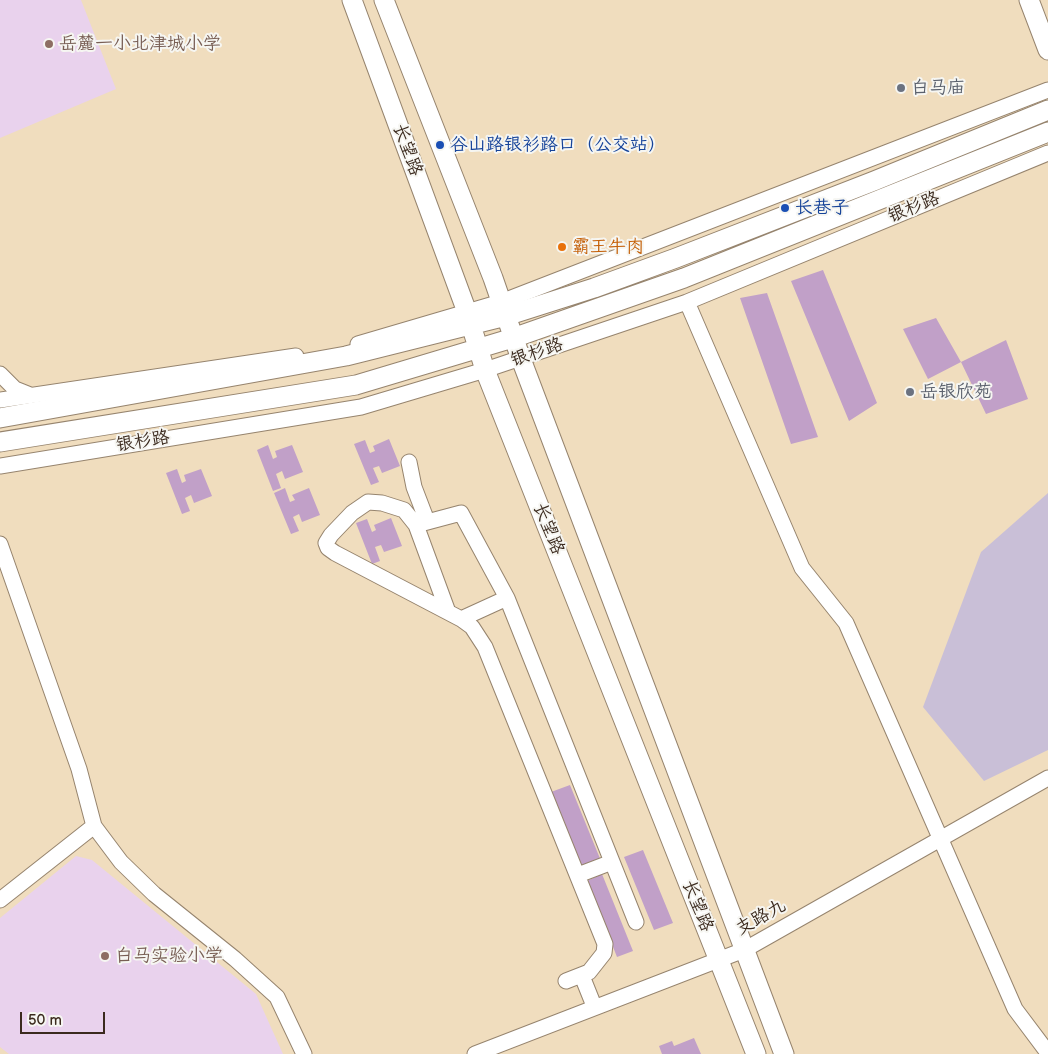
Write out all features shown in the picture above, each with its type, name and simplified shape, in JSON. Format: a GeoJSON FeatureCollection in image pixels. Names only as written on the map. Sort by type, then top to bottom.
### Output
{"type":"FeatureCollection","features":[{"type":"Feature","properties":{"kind":"main road","name":"长望路"},"geometry":{"type":"LineString","coordinates":[[352,0],[469,319],[485,370],[756,1054]]}},
{"type":"Feature","properties":{"kind":"main road","name":"长望路"},"geometry":{"type":"LineString","coordinates":[[384,0],[503,309],[784,1054]]}},
{"type":"Feature","properties":{"kind":"main road"},"geometry":{"type":"LineString","coordinates":[[1029,0],[1048,50]]}},
{"type":"Feature","properties":{"kind":"main road"},"geometry":{"type":"LineString","coordinates":[[0,418],[346,356],[503,309],[594,288],[874,182],[1048,110]]}},
{"type":"Feature","properties":{"kind":"main road","name":"银杉路"},"geometry":{"type":"LineString","coordinates":[[0,442],[356,385],[513,338],[684,278],[1048,132]]}},
{"type":"Feature","properties":{"kind":"street"},"geometry":{"type":"LineString","coordinates":[[503,309],[1048,90]]}},
{"type":"Feature","properties":{"kind":"street","name":"银杉路"},"geometry":{"type":"LineString","coordinates":[[0,466],[361,407],[485,370],[687,302],[1048,153]]}},
{"type":"Feature","properties":{"kind":"street"},"geometry":{"type":"LineString","coordinates":[[687,302],[802,568],[846,623],[1015,1009],[1048,1053]]}},
{"type":"Feature","properties":{"kind":"street"},"geometry":{"type":"LineString","coordinates":[[0,400],[347,347],[469,319]]}},
{"type":"Feature","properties":{"kind":"street"},"geometry":{"type":"LineString","coordinates":[[0,374],[15,389],[32,396]]}},
{"type":"Feature","properties":{"kind":"street"},"geometry":{"type":"LineString","coordinates":[[409,462],[422,523],[455,616]]}},
{"type":"Feature","properties":{"kind":"street"},"geometry":{"type":"LineString","coordinates":[[394,505],[414,487]]}},
{"type":"Feature","properties":{"kind":"street"},"geometry":{"type":"LineString","coordinates":[[422,523],[394,505],[376,502],[362,505],[331,535],[326,543],[328,548],[472,627],[485,647],[605,944],[604,953],[597,964],[582,976],[566,981]]}},
{"type":"Feature","properties":{"kind":"street"},"geometry":{"type":"LineString","coordinates":[[422,523],[461,513],[507,598],[636,922]]}},
{"type":"Feature","properties":{"kind":"street"},"geometry":{"type":"LineString","coordinates":[[0,544],[79,769],[94,826],[121,862],[154,894],[235,959],[277,997],[304,1054]]}},
{"type":"Feature","properties":{"kind":"street"},"geometry":{"type":"LineString","coordinates":[[455,616],[507,598]]}},
{"type":"Feature","properties":{"kind":"street","name":"支路九"},"geometry":{"type":"LineString","coordinates":[[475,1054],[594,1006],[744,950],[1048,778]]}},
{"type":"Feature","properties":{"kind":"street"},"geometry":{"type":"LineString","coordinates":[[0,900],[94,826]]}},
{"type":"Feature","properties":{"kind":"street"},"geometry":{"type":"LineString","coordinates":[[578,875],[612,862]]}},
{"type":"Feature","properties":{"kind":"street"},"geometry":{"type":"LineString","coordinates":[[582,976],[594,1006]]}},
{"type":"Feature","properties":{"kind":"shaded area","name":"岳麓一小北津城小学"},"geometry":{"type":"Polygon","coordinates":[[[0,0],[81,0],[116,89],[0,138],[0,0]]]}},
{"type":"Feature","properties":{"kind":"shaded area"},"geometry":{"type":"Polygon","coordinates":[[[1048,493],[1048,750],[984,781],[923,707],[981,552],[1048,493]]]}},
{"type":"Feature","properties":{"kind":"shaded area","name":"白马实验小学"},"geometry":{"type":"Polygon","coordinates":[[[76,856],[92,860],[256,994],[283,1054],[9,1054],[0,1047],[0,918],[76,856]]]}},
{"type":"Feature","properties":{"kind":"building"},"geometry":{"type":"Polygon","coordinates":[[[823,270],[877,403],[849,421],[791,281],[823,270]]]}},
{"type":"Feature","properties":{"kind":"building"},"geometry":{"type":"Polygon","coordinates":[[[767,293],[818,437],[791,444],[740,298],[767,293]]]}},
{"type":"Feature","properties":{"kind":"building"},"geometry":{"type":"Polygon","coordinates":[[[936,318],[961,362],[928,379],[903,329],[936,318]]]}},
{"type":"Feature","properties":{"kind":"building"},"geometry":{"type":"Polygon","coordinates":[[[1006,340],[1028,399],[986,414],[961,362],[1006,340]]]}},
{"type":"Feature","properties":{"kind":"building"},"geometry":{"type":"Polygon","coordinates":[[[389,439],[400,466],[382,473],[379,466],[373,468],[379,482],[371,485],[354,444],[365,440],[370,453],[375,451],[373,446],[389,439]]]}},
{"type":"Feature","properties":{"kind":"building"},"geometry":{"type":"Polygon","coordinates":[[[268,445],[273,459],[277,457],[275,451],[292,445],[303,472],[285,479],[282,471],[276,474],[281,488],[273,491],[257,450],[268,445]]]}},
{"type":"Feature","properties":{"kind":"building"},"geometry":{"type":"Polygon","coordinates":[[[177,469],[182,483],[186,481],[184,475],[201,469],[212,496],[194,503],[191,495],[185,498],[190,511],[182,514],[166,473],[177,469]]]}},
{"type":"Feature","properties":{"kind":"building"},"geometry":{"type":"Polygon","coordinates":[[[285,488],[290,502],[295,500],[292,495],[309,488],[320,515],[302,522],[299,514],[293,517],[299,531],[291,534],[274,493],[285,488]]]}},
{"type":"Feature","properties":{"kind":"building"},"geometry":{"type":"Polygon","coordinates":[[[391,518],[402,546],[384,552],[381,545],[375,547],[380,561],[372,564],[356,523],[367,519],[372,532],[376,530],[374,525],[391,518]]]}},
{"type":"Feature","properties":{"kind":"building"},"geometry":{"type":"Polygon","coordinates":[[[570,785],[601,861],[582,869],[551,792],[570,785]]]}},
{"type":"Feature","properties":{"kind":"building"},"geometry":{"type":"Polygon","coordinates":[[[643,850],[673,923],[654,930],[624,857],[643,850]]]}},
{"type":"Feature","properties":{"kind":"building"},"geometry":{"type":"Polygon","coordinates":[[[602,874],[633,951],[617,957],[587,881],[602,874]]]}},
{"type":"Feature","properties":{"kind":"building"},"geometry":{"type":"Polygon","coordinates":[[[694,1038],[701,1054],[662,1054],[659,1046],[672,1041],[674,1046],[694,1038]]]}},
{"type":"Feature","properties":{"kind":"place","name":"岳麓一小北津城小学"},"geometry":{"type":"Point","coordinates":[49,44]}},
{"type":"Feature","properties":{"kind":"place","name":"白马庙"},"geometry":{"type":"Point","coordinates":[901,88]}},
{"type":"Feature","properties":{"kind":"place","name":"谷山路银衫路口（公交站）"},"geometry":{"type":"Point","coordinates":[440,145]}},
{"type":"Feature","properties":{"kind":"place","name":"长巷子"},"geometry":{"type":"Point","coordinates":[785,208]}},
{"type":"Feature","properties":{"kind":"place","name":"霸王牛肉"},"geometry":{"type":"Point","coordinates":[562,247]}},
{"type":"Feature","properties":{"kind":"place","name":"岳银欣苑"},"geometry":{"type":"Point","coordinates":[910,392]}},
{"type":"Feature","properties":{"kind":"place","name":"白马实验小学"},"geometry":{"type":"Point","coordinates":[105,956]}}]}
